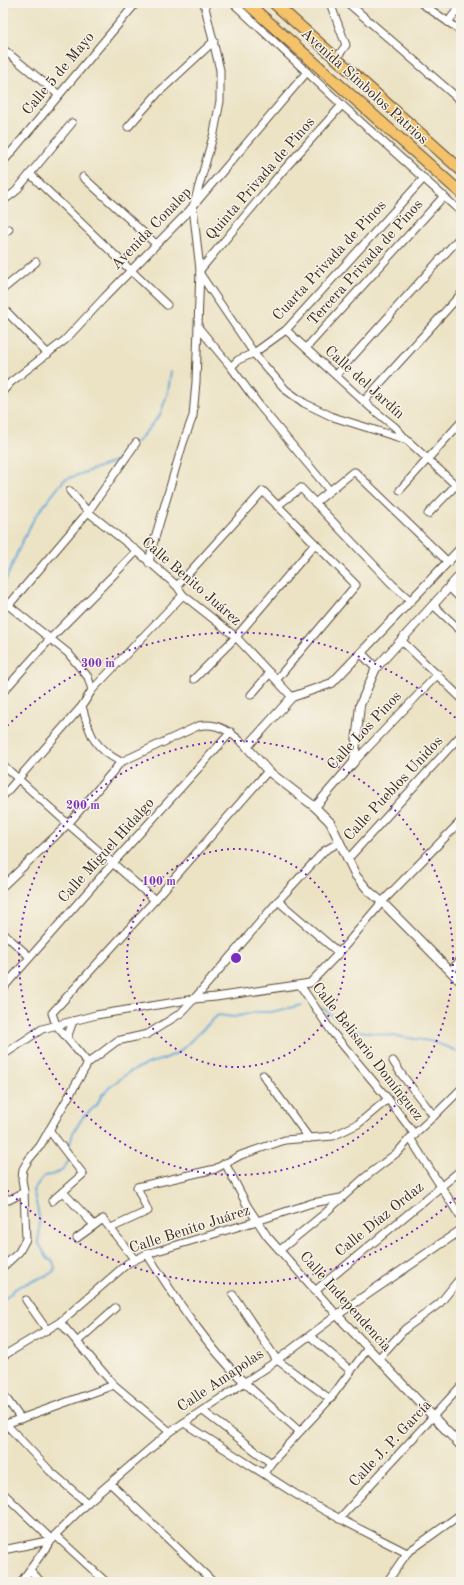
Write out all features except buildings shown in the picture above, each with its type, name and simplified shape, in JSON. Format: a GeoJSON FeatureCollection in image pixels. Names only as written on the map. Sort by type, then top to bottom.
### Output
{"type":"FeatureCollection","features":[{"type":"Feature","properties":{"kind":"highway","name":"Avenida Símbolos Patrios"},"geometry":{"type":"LineString","coordinates":[[247,3],[279,38],[461,193]]}},
{"type":"Feature","properties":{"kind":"highway","name":"Avenida Símbolos Patrios"},"geometry":{"type":"LineString","coordinates":[[274,3],[461,170]]}},
{"type":"Feature","properties":{"kind":"street","name":"Calle 5 de Mayo"},"geometry":{"type":"LineString","coordinates":[[3,162],[136,3]]}},
{"type":"Feature","properties":{"kind":"street"},"geometry":{"type":"LineString","coordinates":[[149,563],[154,540],[183,443],[193,416],[196,382],[200,272],[193,207],[214,133],[220,101],[220,70],[204,3]]}},
{"type":"Feature","properties":{"kind":"street"},"geometry":{"type":"LineString","coordinates":[[233,3],[279,38],[307,72],[461,212]]}},
{"type":"Feature","properties":{"kind":"street"},"geometry":{"type":"LineString","coordinates":[[330,3],[346,45],[336,59]]}},
{"type":"Feature","properties":{"kind":"street"},"geometry":{"type":"LineString","coordinates":[[348,3],[461,101]]}},
{"type":"Feature","properties":{"kind":"street"},"geometry":{"type":"LineString","coordinates":[[421,3],[461,31]]}},
{"type":"Feature","properties":{"kind":"street"},"geometry":{"type":"LineString","coordinates":[[448,22],[461,5]]}},
{"type":"Feature","properties":{"kind":"street"},"geometry":{"type":"LineString","coordinates":[[128,127],[158,92],[214,41]]}},
{"type":"Feature","properties":{"kind":"street"},"geometry":{"type":"LineString","coordinates":[[3,49],[59,95]]}},
{"type":"Feature","properties":{"kind":"street","name":"Avenida Conalep"},"geometry":{"type":"LineString","coordinates":[[3,391],[11,382],[65,340],[104,297],[193,207],[307,72]]}},
{"type":"Feature","properties":{"kind":"street","name":"Quinta Privada de Pinos"},"geometry":{"type":"LineString","coordinates":[[200,272],[280,174],[342,105]]}},
{"type":"Feature","properties":{"kind":"street"},"geometry":{"type":"LineString","coordinates":[[3,201],[15,192],[72,122]]}},
{"type":"Feature","properties":{"kind":"street"},"geometry":{"type":"LineString","coordinates":[[30,174],[167,304]]}},
{"type":"Feature","properties":{"kind":"street"},"geometry":{"type":"LineString","coordinates":[[83,177],[156,244]]}},
{"type":"Feature","properties":{"kind":"street","name":"Cuarta Privada de Pinos"},"geometry":{"type":"LineString","coordinates":[[231,367],[238,360],[254,353],[286,330],[424,178]]}},
{"type":"Feature","properties":{"kind":"street","name":"Tercera Privada de Pinos"},"geometry":{"type":"LineString","coordinates":[[306,348],[444,196]]}},
{"type":"Feature","properties":{"kind":"street"},"geometry":{"type":"LineString","coordinates":[[336,376],[461,236]]}},
{"type":"Feature","properties":{"kind":"street"},"geometry":{"type":"LineString","coordinates":[[3,289],[36,262]]}},
{"type":"Feature","properties":{"kind":"street"},"geometry":{"type":"LineString","coordinates":[[200,272],[254,353],[286,390],[304,403],[333,417],[407,440]]}},
{"type":"Feature","properties":{"kind":"street"},"geometry":{"type":"LineString","coordinates":[[364,401],[461,294]]}},
{"type":"Feature","properties":{"kind":"street"},"geometry":{"type":"LineString","coordinates":[[4,311],[48,354]]}},
{"type":"Feature","properties":{"kind":"street"},"geometry":{"type":"LineString","coordinates":[[198,328],[330,491]]}},
{"type":"Feature","properties":{"kind":"street","name":"Calle del Jardín"},"geometry":{"type":"LineString","coordinates":[[286,330],[364,401],[395,426],[407,440],[458,487]]}},
{"type":"Feature","properties":{"kind":"street"},"geometry":{"type":"LineString","coordinates":[[400,490],[461,422]]}},
{"type":"Feature","properties":{"kind":"street"},"geometry":{"type":"LineString","coordinates":[[92,690],[88,677],[68,653],[6,603],[88,512],[136,443]]}},
{"type":"Feature","properties":{"kind":"street"},"geometry":{"type":"LineString","coordinates":[[315,503],[353,472],[355,472],[448,562]]}},
{"type":"Feature","properties":{"kind":"street"},"geometry":{"type":"LineString","coordinates":[[428,514],[458,487]]}},
{"type":"Feature","properties":{"kind":"street"},"geometry":{"type":"LineString","coordinates":[[277,506],[302,488],[392,584],[412,601]]}},
{"type":"Feature","properties":{"kind":"street","name":"Calle Benito Juárez"},"geometry":{"type":"LineString","coordinates":[[70,490],[88,512],[137,551],[177,586],[182,595],[236,637],[277,679],[292,697]]}},
{"type":"Feature","properties":{"kind":"street"},"geometry":{"type":"LineString","coordinates":[[177,586],[263,491],[356,585],[277,679]]}},
{"type":"Feature","properties":{"kind":"street"},"geometry":{"type":"LineString","coordinates":[[194,679],[236,637],[315,544]]}},
{"type":"Feature","properties":{"kind":"street"},"geometry":{"type":"LineString","coordinates":[[247,747],[292,697],[332,683],[362,654],[461,548]]}},
{"type":"Feature","properties":{"kind":"street"},"geometry":{"type":"LineString","coordinates":[[3,692],[50,639],[137,551]]}},
{"type":"Feature","properties":{"kind":"street"},"geometry":{"type":"LineString","coordinates":[[354,762],[360,705],[376,668],[461,574]]}},
{"type":"Feature","properties":{"kind":"street"},"geometry":{"type":"LineString","coordinates":[[449,587],[461,599]]}},
{"type":"Feature","properties":{"kind":"street"},"geometry":{"type":"LineString","coordinates":[[3,796],[82,706],[92,690],[182,595]]}},
{"type":"Feature","properties":{"kind":"street"},"geometry":{"type":"LineString","coordinates":[[433,605],[461,631]]}},
{"type":"Feature","properties":{"kind":"street"},"geometry":{"type":"LineString","coordinates":[[402,640],[461,698]]}},
{"type":"Feature","properties":{"kind":"street"},"geometry":{"type":"LineString","coordinates":[[362,654],[376,668]]}},
{"type":"Feature","properties":{"kind":"street"},"geometry":{"type":"LineString","coordinates":[[251,694],[270,673]]}},
{"type":"Feature","properties":{"kind":"street","name":"Calle Los Pinos"},"geometry":{"type":"LineString","coordinates":[[315,807],[354,762],[438,674]]}},
{"type":"Feature","properties":{"kind":"street"},"geometry":{"type":"LineString","coordinates":[[82,706],[88,729],[94,742],[111,757],[121,762]]}},
{"type":"Feature","properties":{"kind":"street"},"geometry":{"type":"LineString","coordinates":[[3,886],[68,824],[121,762],[198,726],[206,724],[231,732],[247,747],[268,771],[315,807],[330,822],[340,842],[346,860],[356,876],[369,891],[382,902],[461,982]]}},
{"type":"Feature","properties":{"kind":"street","name":"Calle Miguel Hidalgo"},"geometry":{"type":"LineString","coordinates":[[3,988],[113,862],[231,732]]}},
{"type":"Feature","properties":{"kind":"street","name":"Calle Pueblos Unidos"},"geometry":{"type":"LineString","coordinates":[[346,860],[461,735]]}},
{"type":"Feature","properties":{"kind":"street"},"geometry":{"type":"LineString","coordinates":[[3,765],[155,900]]}},
{"type":"Feature","properties":{"kind":"street"},"geometry":{"type":"LineString","coordinates":[[88,1063],[56,1025],[52,1014],[155,900],[268,771]]}},
{"type":"Feature","properties":{"kind":"street"},"geometry":{"type":"LineString","coordinates":[[3,1055],[42,1029],[96,1015],[194,999],[216,998],[310,983],[382,902],[461,821]]}},
{"type":"Feature","properties":{"kind":"street"},"geometry":{"type":"LineString","coordinates":[[3,1268],[19,1252],[26,1239],[22,1179],[24,1169],[29,1159],[40,1146],[88,1063],[117,1042],[148,1034],[180,1013],[324,851],[340,842]]}},
{"type":"Feature","properties":{"kind":"street"},"geometry":{"type":"LineString","coordinates":[[278,901],[339,952]]}},
{"type":"Feature","properties":{"kind":"street"},"geometry":{"type":"LineString","coordinates":[[3,933],[30,957]]}},
{"type":"Feature","properties":{"kind":"street"},"geometry":{"type":"LineString","coordinates":[[451,971],[461,959]]}},
{"type":"Feature","properties":{"kind":"street","name":"Calle Belisario Domínguez"},"geometry":{"type":"LineString","coordinates":[[300,985],[332,1032],[388,1099],[461,1218]]}},
{"type":"Feature","properties":{"kind":"street"},"geometry":{"type":"LineString","coordinates":[[67,1038],[73,1021]]}},
{"type":"Feature","properties":{"kind":"street"},"geometry":{"type":"LineString","coordinates":[[393,1061],[434,1116]]}},
{"type":"Feature","properties":{"kind":"street"},"geometry":{"type":"LineString","coordinates":[[263,1075],[309,1138]]}},
{"type":"Feature","properties":{"kind":"street"},"geometry":{"type":"LineString","coordinates":[[280,1250],[324,1214],[364,1178],[398,1152],[412,1136],[461,1090]]}},
{"type":"Feature","properties":{"kind":"street"},"geometry":{"type":"LineString","coordinates":[[111,1228],[148,1211],[137,1187],[215,1169],[240,1155],[285,1140],[334,1136],[351,1128],[388,1099]]}},
{"type":"Feature","properties":{"kind":"street"},"geometry":{"type":"LineString","coordinates":[[48,1130],[56,1138],[83,1174],[52,1201]]}},
{"type":"Feature","properties":{"kind":"street","name":"Calle Independencia"},"geometry":{"type":"LineString","coordinates":[[225,1163],[248,1207],[267,1236],[337,1315],[432,1418],[461,1446]]}},
{"type":"Feature","properties":{"kind":"street","name":"Calle Díaz Ordaz"},"geometry":{"type":"LineString","coordinates":[[315,1290],[461,1170]]}},
{"type":"Feature","properties":{"kind":"street"},"geometry":{"type":"LineString","coordinates":[[3,1196],[9,1200],[24,1192]]}},
{"type":"Feature","properties":{"kind":"street"},"geometry":{"type":"LineString","coordinates":[[63,1192],[94,1225]]}},
{"type":"Feature","properties":{"kind":"street","name":"Calle Benito Juárez"},"geometry":{"type":"LineString","coordinates":[[3,1356],[60,1322],[128,1263],[146,1254],[312,1203],[341,1198]]}},
{"type":"Feature","properties":{"kind":"street"},"geometry":{"type":"LineString","coordinates":[[77,1238],[103,1219],[135,1260]]}},
{"type":"Feature","properties":{"kind":"street","name":"Calle Amapolas"},"geometry":{"type":"LineString","coordinates":[[21,1582],[54,1538],[87,1503],[170,1432],[204,1411],[277,1360],[337,1315],[461,1233]]}},
{"type":"Feature","properties":{"kind":"street"},"geometry":{"type":"LineString","coordinates":[[146,1254],[180,1306],[226,1363],[244,1382],[299,1431]]}},
{"type":"Feature","properties":{"kind":"street"},"geometry":{"type":"LineString","coordinates":[[378,1359],[405,1329],[440,1303],[461,1277]]}},
{"type":"Feature","properties":{"kind":"street"},"geometry":{"type":"LineString","coordinates":[[233,1295],[277,1360],[330,1399]]}},
{"type":"Feature","properties":{"kind":"street"},"geometry":{"type":"LineString","coordinates":[[26,1300],[47,1330]]}},
{"type":"Feature","properties":{"kind":"street"},"geometry":{"type":"LineString","coordinates":[[77,1342],[115,1308]]}},
{"type":"Feature","properties":{"kind":"street"},"geometry":{"type":"LineString","coordinates":[[60,1322],[114,1385],[170,1432]]}},
{"type":"Feature","properties":{"kind":"street"},"geometry":{"type":"LineString","coordinates":[[310,1336],[351,1371]]}},
{"type":"Feature","properties":{"kind":"street"},"geometry":{"type":"LineString","coordinates":[[264,1473],[299,1431],[330,1399],[368,1348]]}},
{"type":"Feature","properties":{"kind":"street"},"geometry":{"type":"LineString","coordinates":[[87,1503],[50,1471],[5,1425],[114,1385]]}},
{"type":"Feature","properties":{"kind":"street","name":"Calle J. P. García"},"geometry":{"type":"LineString","coordinates":[[339,1519],[461,1386]]}},
{"type":"Feature","properties":{"kind":"street"},"geometry":{"type":"LineString","coordinates":[[3,1394],[21,1419]]}},
{"type":"Feature","properties":{"kind":"street"},"geometry":{"type":"LineString","coordinates":[[204,1411],[271,1463]]}},
{"type":"Feature","properties":{"kind":"street"},"geometry":{"type":"LineString","coordinates":[[184,1423],[297,1495],[339,1519],[407,1553]]}},
{"type":"Feature","properties":{"kind":"street"},"geometry":{"type":"LineString","coordinates":[[111,1484],[213,1582]]}},
{"type":"Feature","properties":{"kind":"street"},"geometry":{"type":"LineString","coordinates":[[3,1493],[106,1582]]}},
{"type":"Feature","properties":{"kind":"street"},"geometry":{"type":"LineString","coordinates":[[387,1582],[407,1553],[461,1514]]}},
{"type":"Feature","properties":{"kind":"street"},"geometry":{"type":"LineString","coordinates":[[3,1550],[54,1538]]}},
{"type":"Feature","properties":{"kind":"street"},"geometry":{"type":"LineString","coordinates":[[30,1570],[41,1582]]}},
{"type":"Feature","properties":{"kind":"waterway"},"geometry":{"type":"LineString","coordinates":[[137,442],[160,415],[168,392],[171,371]]}},
{"type":"Feature","properties":{"kind":"waterway"},"geometry":{"type":"LineString","coordinates":[[3,586],[21,544],[35,517],[64,480],[116,461],[126,451]]}},
{"type":"Feature","properties":{"kind":"waterway"},"geometry":{"type":"LineString","coordinates":[[68,1151],[73,1133],[83,1117],[97,1105],[101,1096],[110,1087],[129,1072],[179,1052],[218,1015],[234,1017],[255,1012],[271,1012],[302,1005]]}},
{"type":"Feature","properties":{"kind":"waterway"},"geometry":{"type":"LineString","coordinates":[[322,1008],[352,1030],[430,1041],[450,1048],[461,1054]]}},
{"type":"Feature","properties":{"kind":"waterway"},"geometry":{"type":"LineString","coordinates":[[3,1301],[16,1288],[52,1273],[55,1268],[53,1261],[48,1259],[38,1242],[38,1210],[33,1190],[44,1176],[60,1172],[65,1167],[69,1159]]}}]}
